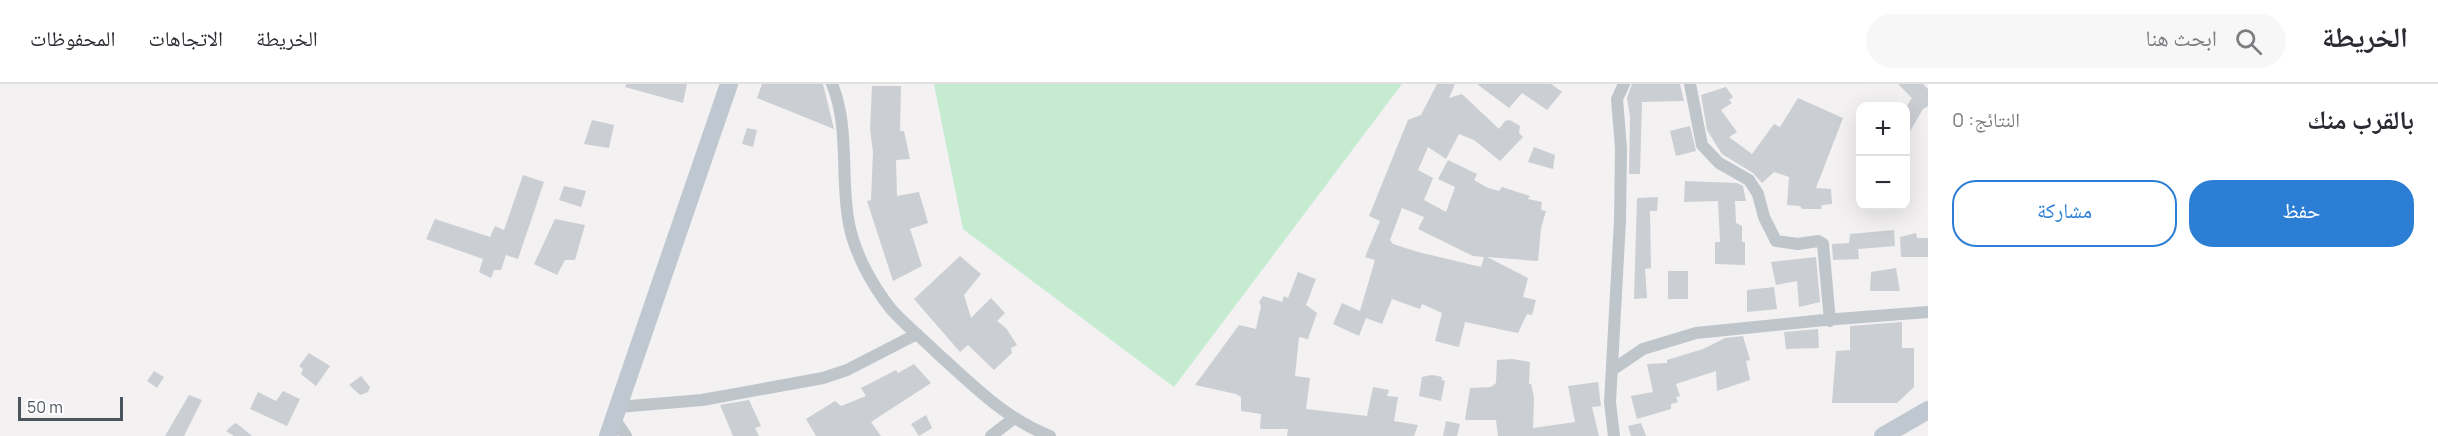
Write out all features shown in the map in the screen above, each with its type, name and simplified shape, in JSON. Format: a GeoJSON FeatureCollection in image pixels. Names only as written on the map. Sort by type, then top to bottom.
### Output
{"type":"FeatureCollection","features":[{"type":"Feature","properties":{"kind":"street"},"geometry":{"type":"LineString","coordinates":[[608,436],[729,84]]}},
{"type":"Feature","properties":{"kind":"street"},"geometry":{"type":"LineString","coordinates":[[832,84],[843,135],[849,224],[859,255],[890,308],[1014,419],[1050,436]]}},
{"type":"Feature","properties":{"kind":"street"},"geometry":{"type":"LineString","coordinates":[[1614,436],[1610,402],[1620,221],[1621,148],[1617,99],[1624,84]]}},
{"type":"Feature","properties":{"kind":"street"},"geometry":{"type":"LineString","coordinates":[[1690,84],[1702,145],[1719,163],[1749,180],[1758,194],[1764,217],[1776,241],[1798,244],[1818,241],[1823,244],[1830,321]]}},
{"type":"Feature","properties":{"kind":"street"},"geometry":{"type":"LineString","coordinates":[[1612,370],[1643,349],[1696,333],[1928,312]]}},
{"type":"Feature","properties":{"kind":"street"},"geometry":{"type":"LineString","coordinates":[[616,413],[823,378],[847,370],[917,334]]}},
{"type":"Feature","properties":{"kind":"street"},"geometry":{"type":"LineString","coordinates":[[1883,436],[1928,410]]}},
{"type":"Feature","properties":{"kind":"street"},"geometry":{"type":"LineString","coordinates":[[616,413],[626,436]]}},
{"type":"Feature","properties":{"kind":"street"},"geometry":{"type":"LineString","coordinates":[[991,436],[1014,419]]}},
{"type":"Feature","properties":{"kind":"green space"},"geometry":{"type":"Polygon","coordinates":[[[934,84],[1402,84],[1174,387],[963,229],[934,84]]]}},
{"type":"Feature","properties":{"kind":"building"},"geometry":{"type":"Polygon","coordinates":[[[626,84],[687,84],[683,103],[625,87],[626,84]]]}},
{"type":"Feature","properties":{"kind":"building"},"geometry":{"type":"Polygon","coordinates":[[[762,84],[823,84],[834,129],[757,98],[762,84]]]}},
{"type":"Feature","properties":{"kind":"building"},"geometry":{"type":"Polygon","coordinates":[[[1437,84],[1455,84],[1449,98],[1462,94],[1499,129],[1505,121],[1510,120],[1520,126],[1519,133],[1523,137],[1500,161],[1474,140],[1459,134],[1446,159],[1428,147],[1418,170],[1433,178],[1424,200],[1446,212],[1455,187],[1438,179],[1448,160],[1477,174],[1474,180],[1488,188],[1499,191],[1502,187],[1530,196],[1528,199],[1542,202],[1541,210],[1546,211],[1541,228],[1538,261],[1487,257],[1528,278],[1523,297],[1536,300],[1532,315],[1527,314],[1518,333],[1465,322],[1459,347],[1435,341],[1442,313],[1422,304],[1420,309],[1392,299],[1382,324],[1366,318],[1359,336],[1333,324],[1342,303],[1360,311],[1375,260],[1365,257],[1380,221],[1369,216],[1408,120],[1421,115],[1437,84]],[[1402,208],[1390,240],[1393,244],[1481,267],[1484,257],[1473,256],[1418,229],[1424,217],[1402,208]]]}},
{"type":"Feature","properties":{"kind":"building"},"geometry":{"type":"Polygon","coordinates":[[[1477,84],[1551,84],[1562,92],[1547,110],[1522,93],[1509,108],[1477,84]]]}},
{"type":"Feature","properties":{"kind":"building"},"geometry":{"type":"Polygon","coordinates":[[[1632,84],[1680,84],[1684,101],[1642,102],[1640,174],[1629,174],[1630,117],[1627,98],[1632,84]]]}},
{"type":"Feature","properties":{"kind":"building"},"geometry":{"type":"Polygon","coordinates":[[[1898,84],[1923,84],[1928,89],[1928,106],[1923,109],[1910,131],[1909,102],[1912,98],[1898,84]]]}},
{"type":"Feature","properties":{"kind":"building"},"geometry":{"type":"Polygon","coordinates":[[[872,86],[901,86],[900,131],[904,131],[910,159],[896,160],[897,196],[919,192],[928,223],[910,229],[922,266],[893,281],[867,201],[871,200],[872,86]]]}},
{"type":"Feature","properties":{"kind":"building"},"geometry":{"type":"Polygon","coordinates":[[[1726,87],[1733,97],[1729,100],[1732,103],[1721,110],[1737,132],[1729,137],[1752,154],[1774,124],[1780,127],[1798,98],[1843,118],[1816,188],[1831,189],[1832,204],[1822,205],[1821,209],[1802,209],[1800,206],[1787,205],[1789,177],[1774,172],[1762,183],[1753,173],[1722,154],[1707,130],[1701,95],[1726,87]]]}},
{"type":"Feature","properties":{"kind":"building"},"geometry":{"type":"Polygon","coordinates":[[[592,120],[614,125],[609,148],[584,144],[592,120]]]}},
{"type":"Feature","properties":{"kind":"building"},"geometry":{"type":"Polygon","coordinates":[[[1690,126],[1696,151],[1676,156],[1670,131],[1690,126]]]}},
{"type":"Feature","properties":{"kind":"building"},"geometry":{"type":"Polygon","coordinates":[[[747,128],[757,130],[753,147],[742,144],[747,128]]]}},
{"type":"Feature","properties":{"kind":"building"},"geometry":{"type":"Polygon","coordinates":[[[1534,147],[1555,155],[1553,169],[1528,162],[1534,147]]]}},
{"type":"Feature","properties":{"kind":"building"},"geometry":{"type":"Polygon","coordinates":[[[523,175],[544,182],[518,259],[506,255],[501,270],[494,270],[491,278],[479,272],[483,259],[426,239],[435,219],[490,237],[495,226],[504,230],[523,175]]]}},
{"type":"Feature","properties":{"kind":"building"},"geometry":{"type":"Polygon","coordinates":[[[1685,181],[1737,183],[1743,186],[1746,201],[1735,201],[1736,223],[1742,226],[1742,242],[1745,242],[1745,265],[1715,264],[1715,242],[1720,242],[1718,201],[1684,202],[1685,181]]]}},
{"type":"Feature","properties":{"kind":"building"},"geometry":{"type":"Polygon","coordinates":[[[564,186],[586,191],[581,207],[559,200],[564,186]]]}},
{"type":"Feature","properties":{"kind":"building"},"geometry":{"type":"Polygon","coordinates":[[[1658,197],[1657,211],[1650,211],[1651,268],[1645,269],[1647,298],[1634,299],[1637,198],[1658,197]]]}},
{"type":"Feature","properties":{"kind":"building"},"geometry":{"type":"Polygon","coordinates":[[[555,219],[585,225],[575,260],[565,260],[557,275],[534,264],[555,219]]]}},
{"type":"Feature","properties":{"kind":"building"},"geometry":{"type":"Polygon","coordinates":[[[1894,230],[1895,246],[1858,249],[1859,259],[1833,260],[1832,244],[1849,243],[1850,234],[1894,230]]]}},
{"type":"Feature","properties":{"kind":"building"},"geometry":{"type":"Polygon","coordinates":[[[1916,233],[1917,238],[1928,238],[1928,257],[1901,257],[1900,237],[1916,233]]]}},
{"type":"Feature","properties":{"kind":"building"},"geometry":{"type":"Polygon","coordinates":[[[960,256],[981,274],[964,295],[971,318],[991,298],[1005,313],[997,321],[1006,328],[1017,345],[1011,348],[1012,353],[994,370],[968,345],[960,352],[914,299],[960,256]]]}},
{"type":"Feature","properties":{"kind":"building"},"geometry":{"type":"Polygon","coordinates":[[[1816,257],[1820,302],[1799,307],[1797,281],[1776,285],[1771,262],[1816,257]]]}},
{"type":"Feature","properties":{"kind":"building"},"geometry":{"type":"Polygon","coordinates":[[[1896,268],[1900,291],[1870,291],[1871,272],[1896,268]]]}},
{"type":"Feature","properties":{"kind":"building"},"geometry":{"type":"Polygon","coordinates":[[[1668,271],[1688,271],[1688,299],[1668,299],[1668,271]]]}},
{"type":"Feature","properties":{"kind":"building"},"geometry":{"type":"Polygon","coordinates":[[[1298,272],[1316,279],[1306,305],[1317,313],[1308,339],[1299,337],[1295,376],[1310,378],[1306,409],[1367,416],[1373,387],[1389,390],[1387,396],[1398,397],[1394,421],[1418,425],[1414,436],[1287,436],[1288,429],[1260,429],[1261,414],[1241,411],[1241,397],[1236,394],[1195,385],[1239,325],[1256,329],[1261,306],[1259,302],[1263,296],[1282,302],[1284,296],[1288,298],[1298,272]]]}},
{"type":"Feature","properties":{"kind":"building"},"geometry":{"type":"Polygon","coordinates":[[[1774,287],[1777,309],[1747,312],[1747,290],[1774,287]]]}},
{"type":"Feature","properties":{"kind":"building"},"geometry":{"type":"Polygon","coordinates":[[[1902,322],[1902,348],[1914,348],[1914,387],[1897,403],[1832,403],[1836,351],[1850,350],[1850,326],[1902,322]]]}},
{"type":"Feature","properties":{"kind":"building"},"geometry":{"type":"Polygon","coordinates":[[[1818,329],[1819,348],[1786,349],[1784,332],[1818,329]]]}},
{"type":"Feature","properties":{"kind":"building"},"geometry":{"type":"Polygon","coordinates":[[[1743,336],[1750,360],[1746,361],[1750,380],[1717,391],[1716,371],[1676,384],[1680,396],[1676,397],[1678,402],[1671,404],[1671,409],[1637,419],[1631,396],[1653,392],[1647,364],[1667,363],[1667,360],[1703,349],[1725,338],[1743,336]]]}},
{"type":"Feature","properties":{"kind":"building"},"geometry":{"type":"Polygon","coordinates":[[[309,353],[330,366],[316,386],[301,374],[303,369],[299,366],[309,353]]]}},
{"type":"Feature","properties":{"kind":"building"},"geometry":{"type":"Polygon","coordinates":[[[1512,359],[1530,362],[1529,384],[1531,384],[1534,397],[1533,428],[1575,422],[1568,386],[1598,382],[1601,406],[1592,407],[1599,436],[1498,436],[1496,420],[1465,420],[1470,388],[1491,387],[1496,383],[1497,360],[1512,359]]]}},
{"type":"Feature","properties":{"kind":"building"},"geometry":{"type":"Polygon","coordinates":[[[914,364],[931,383],[871,422],[881,436],[816,436],[806,419],[835,401],[841,406],[866,396],[861,388],[896,370],[898,373],[914,364]]]}},
{"type":"Feature","properties":{"kind":"building"},"geometry":{"type":"Polygon","coordinates":[[[154,371],[164,377],[157,388],[147,381],[154,371]]]}},
{"type":"Feature","properties":{"kind":"building"},"geometry":{"type":"Polygon","coordinates":[[[1432,375],[1442,377],[1445,381],[1441,401],[1419,396],[1422,377],[1432,375]]]}},
{"type":"Feature","properties":{"kind":"building"},"geometry":{"type":"Polygon","coordinates":[[[361,376],[370,387],[368,392],[360,395],[349,385],[361,376]]]}},
{"type":"Feature","properties":{"kind":"building"},"geometry":{"type":"Polygon","coordinates":[[[283,391],[300,399],[287,426],[250,409],[258,392],[276,401],[283,391]]]}},
{"type":"Feature","properties":{"kind":"building"},"geometry":{"type":"Polygon","coordinates":[[[189,395],[202,400],[184,436],[165,436],[189,395]]]}},
{"type":"Feature","properties":{"kind":"building"},"geometry":{"type":"Polygon","coordinates":[[[749,400],[761,426],[755,428],[759,436],[733,436],[720,405],[749,400]]]}},
{"type":"Feature","properties":{"kind":"building"},"geometry":{"type":"Polygon","coordinates":[[[926,415],[932,428],[919,436],[911,424],[926,415]]]}},
{"type":"Feature","properties":{"kind":"building"},"geometry":{"type":"Polygon","coordinates":[[[1446,421],[1460,424],[1457,436],[1443,436],[1446,421]]]}},
{"type":"Feature","properties":{"kind":"building"},"geometry":{"type":"Polygon","coordinates":[[[235,423],[252,436],[234,436],[226,431],[235,423]]]}},
{"type":"Feature","properties":{"kind":"building"},"geometry":{"type":"Polygon","coordinates":[[[1641,423],[1646,436],[1631,436],[1628,426],[1641,423]]]}}]}
